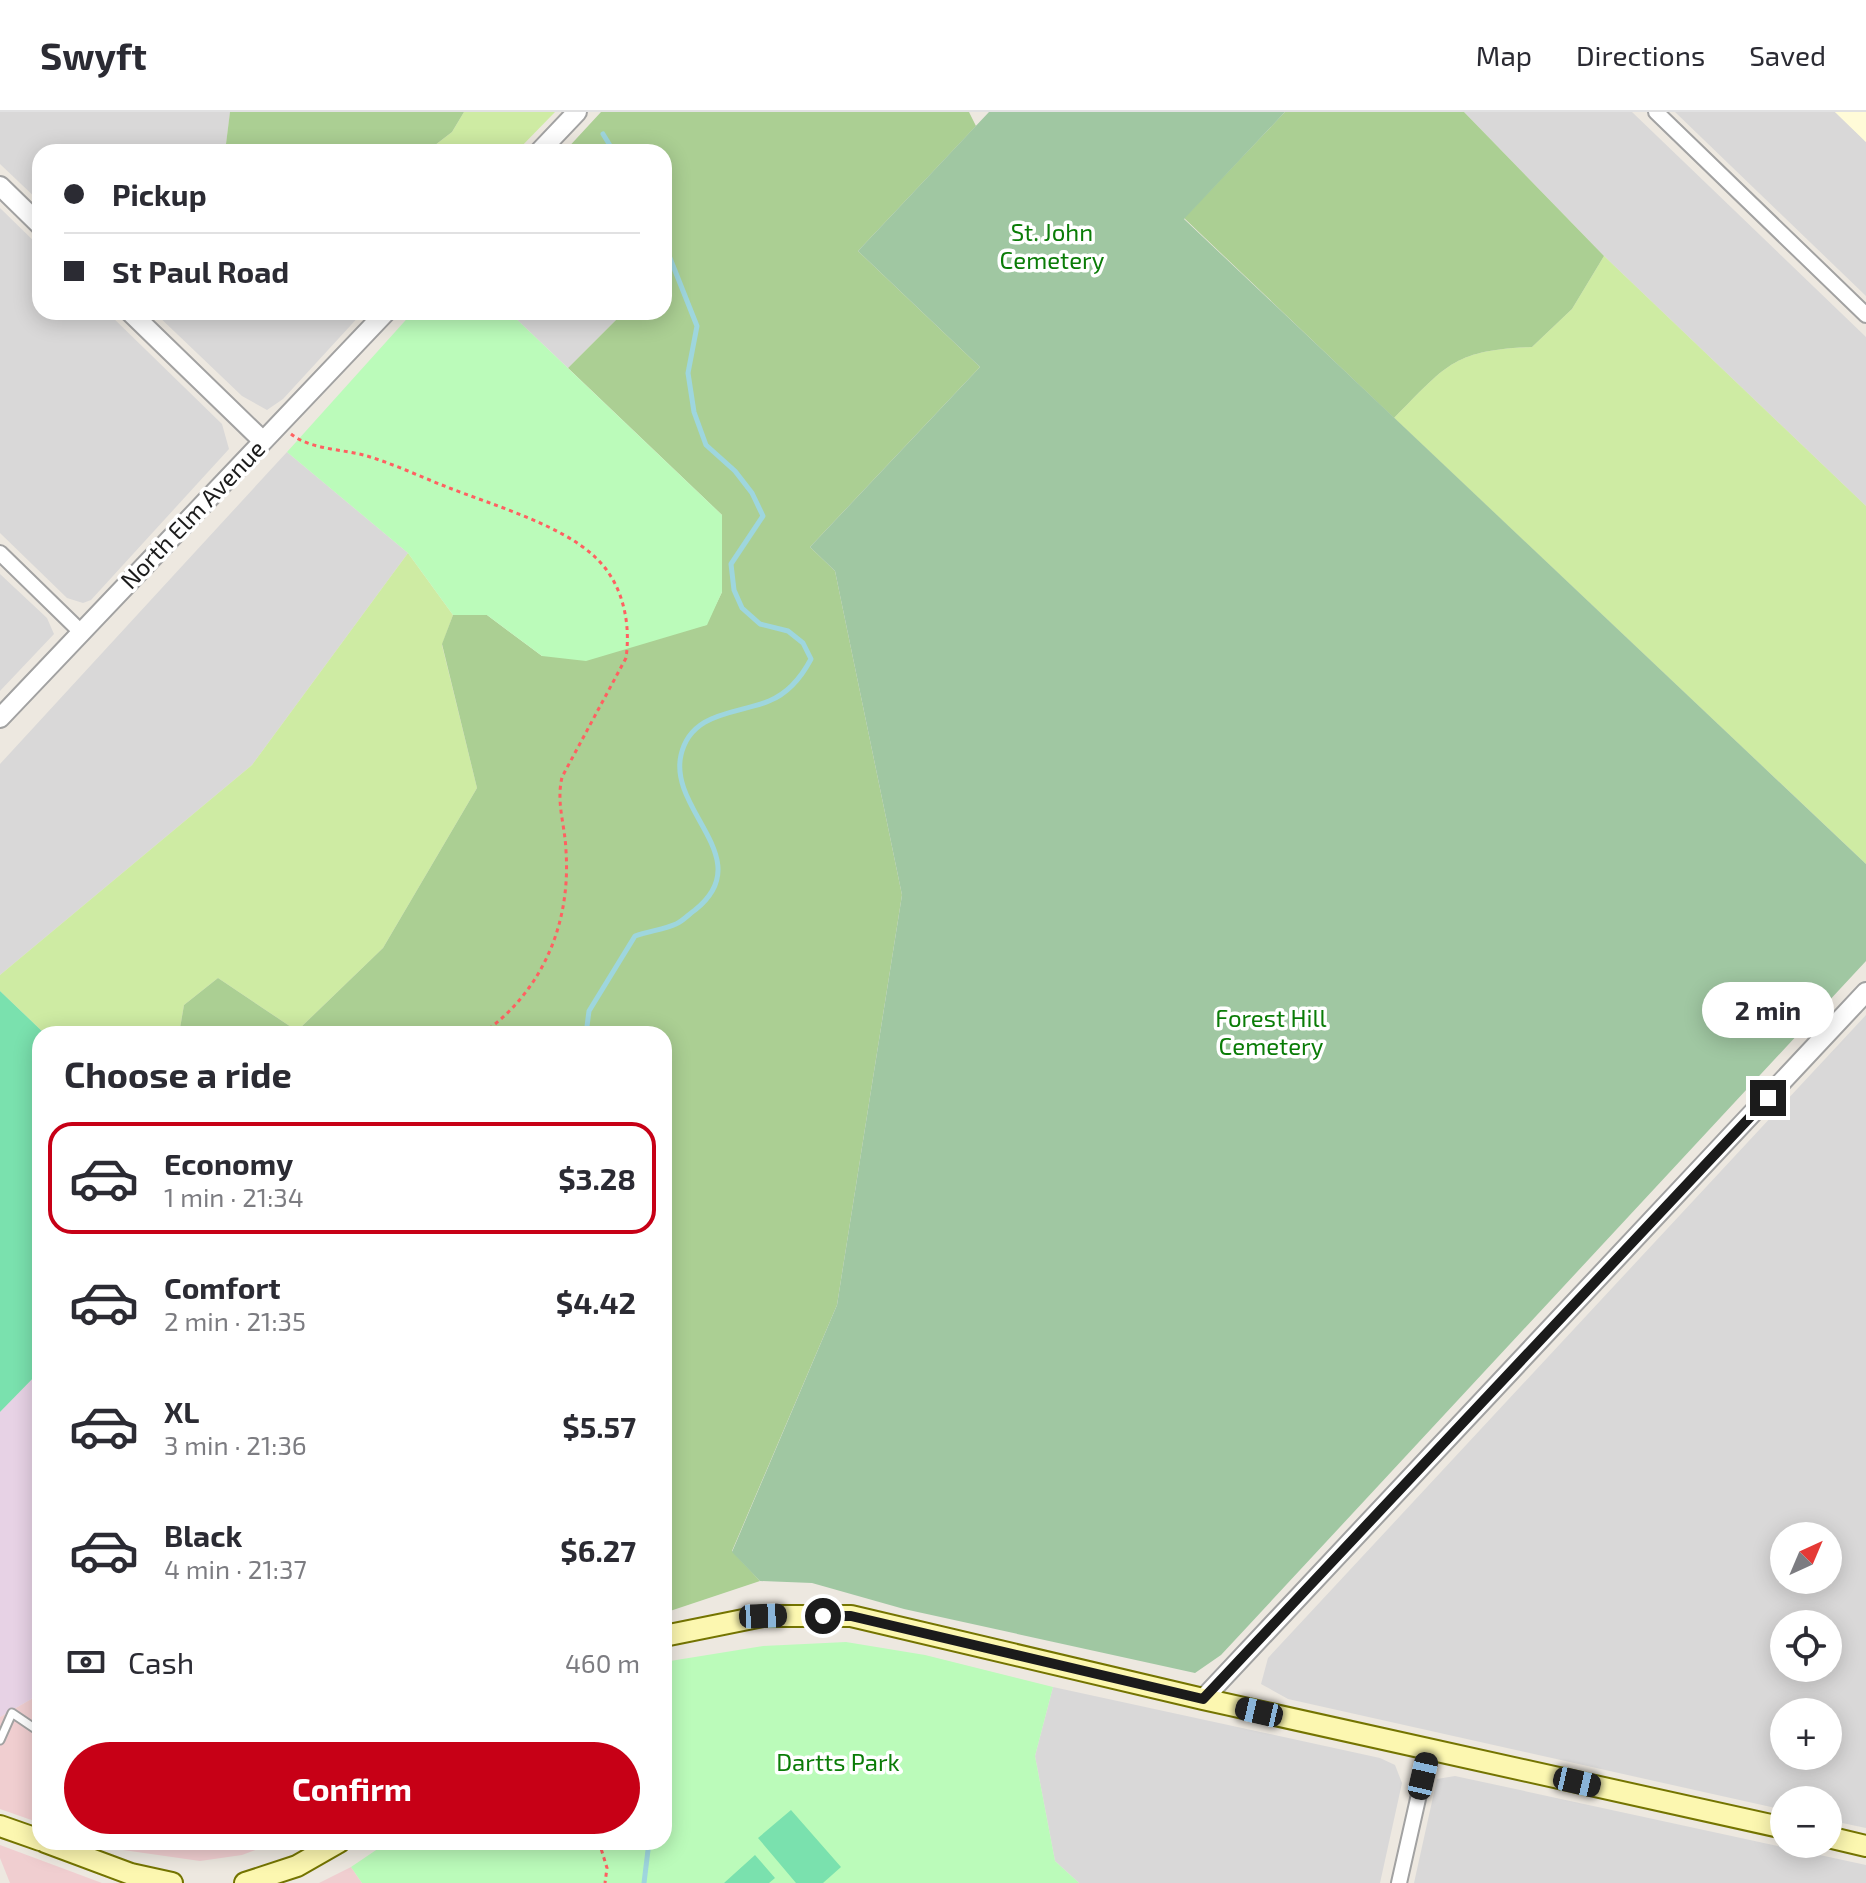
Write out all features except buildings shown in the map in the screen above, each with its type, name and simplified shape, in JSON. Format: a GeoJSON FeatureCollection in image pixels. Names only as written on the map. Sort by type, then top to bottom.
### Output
{"type":"FeatureCollection","features":[{"type":"Feature","properties":{"kind":"main road"},"geometry":{"type":"LineString","coordinates":[[672,1634],[763,1616],[851,1616],[1203,1699],[1770,1825]]}},
{"type":"Feature","properties":{"kind":"main road"},"geometry":{"type":"LineString","coordinates":[[0,1826],[32,1837]]}},
{"type":"Feature","properties":{"kind":"main road"},"geometry":{"type":"LineString","coordinates":[[1842,1840],[1866,1846]]}},
{"type":"Feature","properties":{"kind":"main road"},"geometry":{"type":"LineString","coordinates":[[87,1850],[131,1874],[172,1883]]}},
{"type":"Feature","properties":{"kind":"main road"},"geometry":{"type":"LineString","coordinates":[[245,1883],[297,1866],[325,1850]]}},
{"type":"Feature","properties":{"kind":"street"},"geometry":{"type":"LineString","coordinates":[[547,144],[577,112]]}},
{"type":"Feature","properties":{"kind":"street"},"geometry":{"type":"LineString","coordinates":[[1656,112],[1866,315]]}},
{"type":"Feature","properties":{"kind":"street"},"geometry":{"type":"LineString","coordinates":[[0,186],[32,217]]}},
{"type":"Feature","properties":{"kind":"street"},"geometry":{"type":"LineString","coordinates":[[138,320],[263,441]]}},
{"type":"Feature","properties":{"kind":"street","name":"North Elm Avenue"},"geometry":{"type":"LineString","coordinates":[[0,718],[378,320]]}},
{"type":"Feature","properties":{"kind":"street"},"geometry":{"type":"LineString","coordinates":[[0,553],[81,632]]}},
{"type":"Feature","properties":{"kind":"street"},"geometry":{"type":"LineString","coordinates":[[1203,1699],[1866,992]]}},
{"type":"Feature","properties":{"kind":"street"},"geometry":{"type":"LineString","coordinates":[[1399,1883],[1429,1750]]}},
{"type":"Feature","properties":{"kind":"lane"},"geometry":{"type":"LineString","coordinates":[[0,1740],[12,1713],[32,1727]]}},
{"type":"Feature","properties":{"kind":"path"},"geometry":{"type":"LineString","coordinates":[[280,424],[305,442],[367,456],[549,529],[596,557],[622,601],[629,636],[626,658],[604,704],[572,754],[560,786],[567,878],[552,943],[534,985],[518,1006],[492,1026]]}},
{"type":"Feature","properties":{"kind":"path"},"geometry":{"type":"LineString","coordinates":[[601,1850],[607,1868],[605,1883]]}},
{"type":"Feature","properties":{"kind":"shaded area"},"geometry":{"type":"Polygon","coordinates":[[[0,112],[230,112],[226,144],[32,144],[32,194],[0,164],[0,112]]]}},
{"type":"Feature","properties":{"kind":"shaded area"},"geometry":{"type":"Polygon","coordinates":[[[1464,112],[1632,112],[1866,337],[1866,506],[1604,256],[1464,112]]]}},
{"type":"Feature","properties":{"kind":"shaded area"},"geometry":{"type":"Polygon","coordinates":[[[1675,112],[1835,112],[1866,142],[1866,296],[1675,112]]]}},
{"type":"Feature","properties":{"kind":"shaded area"},"geometry":{"type":"Polygon","coordinates":[[[1835,112],[1866,112],[1866,142],[1835,112]]]}},
{"type":"Feature","properties":{"kind":"shaded area"},"geometry":{"type":"Polygon","coordinates":[[[0,208],[32,239],[32,320],[115,320],[222,424],[229,449],[91,600],[83,603],[67,598],[0,533],[0,208]]]}},
{"type":"Feature","properties":{"kind":"shaded area"},"geometry":{"type":"Polygon","coordinates":[[[162,320],[356,320],[283,399],[267,410],[242,396],[162,320]]]}},
{"type":"Feature","properties":{"kind":"shaded area"},"geometry":{"type":"Polygon","coordinates":[[[517,320],[616,320],[568,368],[517,320]]]}},
{"type":"Feature","properties":{"kind":"shaded area"},"geometry":{"type":"Polygon","coordinates":[[[287,452],[408,553],[252,765],[0,975],[0,764],[287,452]]]}},
{"type":"Feature","properties":{"kind":"shaded area"},"geometry":{"type":"Polygon","coordinates":[[[0,574],[47,618],[54,634],[0,691],[0,574]]]}},
{"type":"Feature","properties":{"kind":"shaded area"},"geometry":{"type":"Polygon","coordinates":[[[1866,1015],[1866,1828],[1842,1823],[1842,1786],[1770,1786],[1770,1807],[1288,1699],[1261,1684],[1268,1658],[1866,1015]]]}},
{"type":"Feature","properties":{"kind":"shaded area"},"geometry":{"type":"Polygon","coordinates":[[[32,1378],[32,1699],[0,1717],[0,1412],[32,1378]]]}},
{"type":"Feature","properties":{"kind":"shaded area"},"geometry":{"type":"Polygon","coordinates":[[[1053,1687],[1380,1758],[1395,1765],[1402,1783],[1380,1883],[1079,1883],[1055,1861],[1035,1756],[1053,1687]]]}},
{"type":"Feature","properties":{"kind":"shaded area"},"geometry":{"type":"Polygon","coordinates":[[[32,1699],[32,1820],[0,1809],[0,1717],[32,1699]]]}},
{"type":"Feature","properties":{"kind":"shaded area"},"geometry":{"type":"Polygon","coordinates":[[[1455,1776],[1770,1844],[1770,1858],[1834,1858],[1866,1865],[1866,1883],[1414,1883],[1437,1779],[1455,1776]]]}},
{"type":"Feature","properties":{"kind":"shaded area"},"geometry":{"type":"Polygon","coordinates":[[[0,1845],[102,1883],[10,1883],[0,1858],[0,1845]]]}},
{"type":"Feature","properties":{"kind":"shaded area"},"geometry":{"type":"Polygon","coordinates":[[[123,1850],[255,1850],[200,1861],[123,1850]]]}},
{"type":"Feature","properties":{"kind":"shaded area"},"geometry":{"type":"Polygon","coordinates":[[[351,1867],[362,1883],[319,1883],[351,1867]]]}},
{"type":"Feature","properties":{"kind":"green space"},"geometry":{"type":"Polygon","coordinates":[[[230,112],[464,112],[452,132],[436,144],[226,144],[230,112]]]}},
{"type":"Feature","properties":{"kind":"green space"},"geometry":{"type":"Polygon","coordinates":[[[464,112],[555,112],[524,144],[436,144],[452,132],[464,112]]]}},
{"type":"Feature","properties":{"kind":"green space"},"geometry":{"type":"Polygon","coordinates":[[[601,112],[969,112],[976,126],[858,251],[980,367],[810,547],[835,571],[902,895],[837,1305],[732,1551],[760,1581],[672,1610],[672,1026],[302,1026],[383,948],[477,788],[442,644],[453,615],[487,615],[542,656],[706,625],[722,592],[722,515],[568,368],[616,320],[672,320],[672,144],[571,144],[601,112]]]}},
{"type":"Feature","properties":{"kind":"green space","name":"Forest Hill Cemetery"},"geometry":{"type":"Polygon","coordinates":[[[989,112],[1285,112],[1184,219],[1866,864],[1866,961],[1221,1655],[1195,1673],[904,1609],[812,1583],[760,1581],[732,1552],[837,1305],[902,895],[835,571],[810,547],[980,367],[858,251],[989,112]]]}},
{"type":"Feature","properties":{"kind":"green space"},"geometry":{"type":"Polygon","coordinates":[[[1285,112],[1464,112],[1604,256],[1572,309],[1532,347],[1485,352],[1453,364],[1394,418],[1184,218],[1285,112]]]}},
{"type":"Feature","properties":{"kind":"green space"},"geometry":{"type":"Polygon","coordinates":[[[1604,256],[1866,506],[1866,864],[1394,418],[1453,364],[1485,352],[1532,347],[1572,309],[1604,256]]]}},
{"type":"Feature","properties":{"kind":"green space"},"geometry":{"type":"Polygon","coordinates":[[[406,320],[517,320],[722,515],[722,592],[707,625],[586,661],[542,656],[487,615],[453,615],[408,553],[287,452],[406,320]]]}},
{"type":"Feature","properties":{"kind":"green space"},"geometry":{"type":"Polygon","coordinates":[[[408,553],[453,615],[442,645],[477,788],[383,948],[302,1026],[290,1026],[218,978],[184,1005],[180,1026],[37,1026],[0,991],[0,975],[252,765],[408,553]]]}},
{"type":"Feature","properties":{"kind":"green space"},"geometry":{"type":"Polygon","coordinates":[[[218,978],[290,1026],[180,1026],[184,1005],[218,978]]]}},
{"type":"Feature","properties":{"kind":"green space"},"geometry":{"type":"Polygon","coordinates":[[[0,991],[37,1026],[32,1026],[32,1379],[0,1412],[0,991]]]}},
{"type":"Feature","properties":{"kind":"green space","name":"Dartts Park"},"geometry":{"type":"Polygon","coordinates":[[[846,1642],[925,1655],[1053,1687],[1035,1756],[1055,1861],[1079,1883],[362,1883],[351,1867],[376,1850],[672,1850],[672,1661],[763,1646],[846,1642]]]}},
{"type":"Feature","properties":{"kind":"green space"},"geometry":{"type":"Polygon","coordinates":[[[791,1810],[841,1867],[823,1883],[796,1883],[758,1838],[791,1810]]]}},
{"type":"Feature","properties":{"kind":"green space"},"geometry":{"type":"Polygon","coordinates":[[[755,1855],[775,1878],[769,1883],[724,1883],[755,1855]]]}},
{"type":"Feature","properties":{"kind":"waterway"},"geometry":{"type":"LineString","coordinates":[[603,134],[609,144]]}},
{"type":"Feature","properties":{"kind":"waterway"},"geometry":{"type":"LineString","coordinates":[[587,1026],[589,1011],[635,936],[679,923],[712,891],[718,872],[715,853],[680,776],[681,755],[686,741],[695,730],[717,716],[769,701],[783,693],[799,678],[811,659],[803,643],[788,631],[760,624],[742,608],[734,590],[731,564],[763,516],[752,493],[735,471],[706,445],[694,412],[688,373],[697,326],[672,263]]}},
{"type":"Feature","properties":{"kind":"waterway"},"geometry":{"type":"LineString","coordinates":[[644,1883],[648,1850]]}},
{"type":"Feature","properties":{"kind":"route"},"geometry":{"type":"LineString","coordinates":[[823,1616],[851,1616],[1203,1699],[1768,1098]]}},
{"type":"Feature","properties":{"kind":"park label","name":"St. John Cemetery"},"geometry":{"type":"Point","coordinates":[1052,247]}}]}
